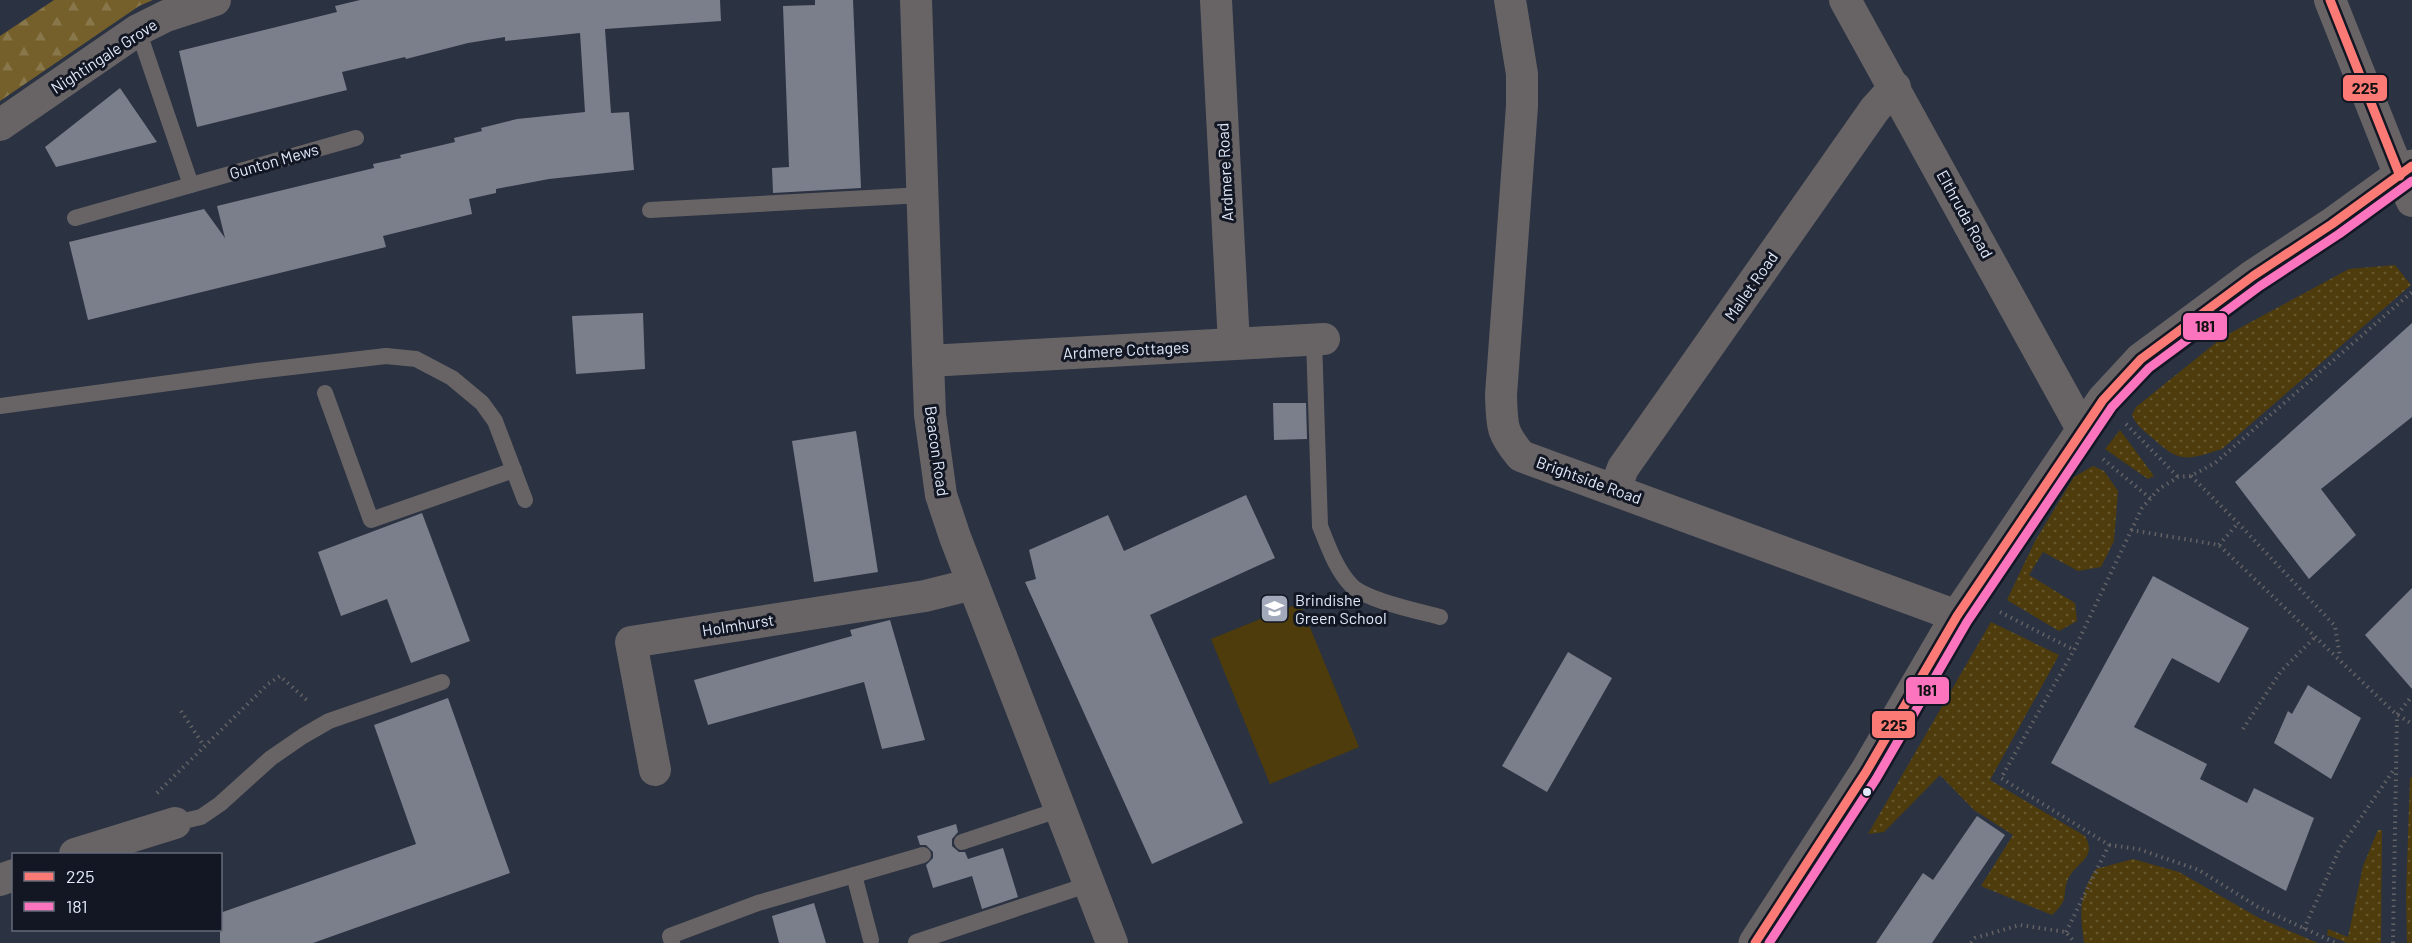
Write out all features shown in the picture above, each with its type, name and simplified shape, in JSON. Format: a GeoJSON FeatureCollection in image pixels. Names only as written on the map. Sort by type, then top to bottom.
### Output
{"type":"FeatureCollection","features":[{"type":"Feature","properties":{"kind":"street","name":"Nightingale Grove"},"geometry":{"type":"LineString","coordinates":[[0,125],[138,30],[166,16],[215,0]]}},
{"type":"Feature","properties":{"kind":"street","name":"Beacon Road"},"geometry":{"type":"LineString","coordinates":[[916,0],[930,414],[941,495],[973,584],[1112,943]]}},
{"type":"Feature","properties":{"kind":"street","name":"Ardmere Road"},"geometry":{"type":"LineString","coordinates":[[1216,0],[1234,344]]}},
{"type":"Feature","properties":{"kind":"street","name":"Brightside Road"},"geometry":{"type":"LineString","coordinates":[[1510,0],[1522,74],[1522,106],[1501,395],[1502,427],[1507,440],[1521,456],[1963,606]]}},
{"type":"Feature","properties":{"kind":"street","name":"Elthruda Road"},"geometry":{"type":"LineString","coordinates":[[1845,0],[1895,87],[2080,433]]}},
{"type":"Feature","properties":{"kind":"street"},"geometry":{"type":"LineString","coordinates":[[1755,943],[1866,772],[1963,606],[2103,400],[2141,359],[2253,276],[2408,181],[2330,0]]}},
{"type":"Feature","properties":{"kind":"street","name":"Mallet Road"},"geometry":{"type":"LineString","coordinates":[[1615,489],[1623,468],[1875,109],[1895,87]]}},
{"type":"Feature","properties":{"kind":"street","name":"Ardmere Cottages"},"geometry":{"type":"LineString","coordinates":[[928,362],[1319,339]]}},
{"type":"Feature","properties":{"kind":"street","name":"Holmhurst"},"geometry":{"type":"LineString","coordinates":[[655,770],[631,642],[925,596],[973,584]]}},
{"type":"Feature","properties":{"kind":"street"},"geometry":{"type":"LineString","coordinates":[[81,853],[170,825]]}},
{"type":"Feature","properties":{"kind":"lane"},"geometry":{"type":"LineString","coordinates":[[138,30],[192,185]]}},
{"type":"Feature","properties":{"kind":"lane","name":"Gunton Mews"},"geometry":{"type":"LineString","coordinates":[[75,218],[356,138]]}},
{"type":"Feature","properties":{"kind":"lane"},"geometry":{"type":"LineString","coordinates":[[650,210],[923,195]]}},
{"type":"Feature","properties":{"kind":"lane"},"geometry":{"type":"LineString","coordinates":[[1319,339],[1320,526],[1332,555],[1352,586],[1377,599],[1440,617]]}},
{"type":"Feature","properties":{"kind":"lane"},"geometry":{"type":"LineString","coordinates":[[0,406],[386,356],[416,359],[452,378],[482,403],[495,421],[525,500]]}},
{"type":"Feature","properties":{"kind":"lane"},"geometry":{"type":"LineString","coordinates":[[325,393],[371,520],[514,470]]}},
{"type":"Feature","properties":{"kind":"lane"},"geometry":{"type":"LineString","coordinates":[[170,825],[201,817],[227,798],[271,758],[329,721],[442,682]]}},
{"type":"Feature","properties":{"kind":"lane"},"geometry":{"type":"LineString","coordinates":[[962,842],[1061,809]]}},
{"type":"Feature","properties":{"kind":"lane"},"geometry":{"type":"LineString","coordinates":[[672,943],[670,936],[758,903],[923,855]]}},
{"type":"Feature","properties":{"kind":"lane"},"geometry":{"type":"LineString","coordinates":[[854,875],[871,940]]}},
{"type":"Feature","properties":{"kind":"lane"},"geometry":{"type":"LineString","coordinates":[[916,942],[1090,884]]}},
{"type":"Feature","properties":{"kind":"path"},"geometry":{"type":"LineString","coordinates":[[2336,943],[2258,907],[2199,870],[2138,849],[2109,845],[2001,778],[2074,650],[2142,508],[2160,489],[2178,477],[2191,476],[2215,463],[2412,292]]}},
{"type":"Feature","properties":{"kind":"path"},"geometry":{"type":"LineString","coordinates":[[2103,400],[2178,477]]}},
{"type":"Feature","properties":{"kind":"path"},"geometry":{"type":"LineString","coordinates":[[2080,433],[2151,499]]}},
{"type":"Feature","properties":{"kind":"path"},"geometry":{"type":"LineString","coordinates":[[2191,476],[2335,626],[2340,658]]}},
{"type":"Feature","properties":{"kind":"path"},"geometry":{"type":"LineString","coordinates":[[2218,545],[2238,523]]}},
{"type":"Feature","properties":{"kind":"path"},"geometry":{"type":"LineString","coordinates":[[2131,530],[2218,545],[2340,658],[2397,715],[2412,724]]}},
{"type":"Feature","properties":{"kind":"path"},"geometry":{"type":"LineString","coordinates":[[1963,606],[2074,650]]}},
{"type":"Feature","properties":{"kind":"path"},"geometry":{"type":"LineString","coordinates":[[2243,729],[2281,671],[2316,636]]}},
{"type":"Feature","properties":{"kind":"path"},"geometry":{"type":"LineString","coordinates":[[170,825],[155,794],[268,684],[280,676],[329,721]]}},
{"type":"Feature","properties":{"kind":"path"},"geometry":{"type":"LineString","coordinates":[[2393,943],[2397,715],[2412,696]]}},
{"type":"Feature","properties":{"kind":"path"},"geometry":{"type":"LineString","coordinates":[[181,711],[204,747]]}},
{"type":"Feature","properties":{"kind":"path"},"geometry":{"type":"LineString","coordinates":[[2304,928],[2340,848],[2396,767]]}},
{"type":"Feature","properties":{"kind":"path"},"geometry":{"type":"LineString","coordinates":[[2066,932],[2109,845]]}},
{"type":"Feature","properties":{"kind":"path"},"geometry":{"type":"LineString","coordinates":[[1971,943],[1975,938],[2020,925],[2066,932],[2075,943]]}},
{"type":"Feature","properties":{"kind":"shaded area"},"geometry":{"type":"Polygon","coordinates":[[[2395,265],[2411,285],[2222,449],[2199,456],[2176,455],[2160,445],[2135,422],[2132,415],[2136,407],[2223,337],[2349,269],[2395,265]]]}},
{"type":"Feature","properties":{"kind":"shaded area"},"geometry":{"type":"Polygon","coordinates":[[[2120,430],[2154,476],[2148,479],[2105,449],[2120,430]]]}},
{"type":"Feature","properties":{"kind":"shaded area"},"geometry":{"type":"Polygon","coordinates":[[[2093,466],[2104,471],[2118,491],[2114,541],[2101,567],[2078,571],[2043,552],[2029,575],[2075,603],[2077,621],[2059,631],[2007,600],[2035,541],[2074,477],[2093,466]]]}},
{"type":"Feature","properties":{"kind":"shaded area"},"geometry":{"type":"Polygon","coordinates":[[[1300,603],[1359,747],[1270,784],[1211,639],[1300,603]]]}},
{"type":"Feature","properties":{"kind":"shaded area"},"geometry":{"type":"Polygon","coordinates":[[[1991,622],[2059,655],[1990,780],[2085,836],[2089,849],[2088,854],[2069,877],[2064,900],[2052,915],[1981,886],[2013,835],[1974,810],[1940,775],[1884,832],[1868,834],[1991,622]]]}},
{"type":"Feature","properties":{"kind":"shaded area"},"geometry":{"type":"Polygon","coordinates":[[[2412,777],[2412,943],[2407,943],[2406,895],[2410,778],[2412,777]]]}},
{"type":"Feature","properties":{"kind":"shaded area"},"geometry":{"type":"Polygon","coordinates":[[[2378,830],[2382,830],[2381,943],[2347,943],[2327,935],[2328,929],[2348,937],[2363,866],[2378,830]]]}},
{"type":"Feature","properties":{"kind":"shaded area"},"geometry":{"type":"Polygon","coordinates":[[[2133,859],[2179,872],[2259,918],[2318,943],[2084,943],[2082,904],[2090,879],[2096,869],[2133,859]]]}},
{"type":"Feature","properties":{"kind":"green space"},"geometry":{"type":"Polygon","coordinates":[[[54,0],[153,0],[139,6],[0,101],[0,36],[54,0]]]}},
{"type":"Feature","properties":{"kind":"building"},"geometry":{"type":"Polygon","coordinates":[[[360,0],[720,0],[721,21],[605,29],[611,113],[629,112],[634,170],[549,179],[496,189],[496,193],[469,199],[472,214],[383,236],[386,247],[88,320],[69,242],[204,209],[225,238],[217,206],[374,168],[373,164],[455,142],[454,138],[482,131],[481,128],[517,119],[585,112],[580,33],[505,41],[505,37],[468,43],[342,72],[347,90],[197,127],[179,51],[337,12],[335,6],[360,0]]]}},
{"type":"Feature","properties":{"kind":"building"},"geometry":{"type":"Polygon","coordinates":[[[815,0],[853,0],[861,188],[773,193],[772,168],[789,167],[783,6],[815,5],[815,0]]]}},
{"type":"Feature","properties":{"kind":"building"},"geometry":{"type":"Polygon","coordinates":[[[120,88],[157,142],[56,167],[45,147],[120,88]]]}},
{"type":"Feature","properties":{"kind":"building"},"geometry":{"type":"Polygon","coordinates":[[[643,313],[645,369],[576,374],[572,316],[643,313]]]}},
{"type":"Feature","properties":{"kind":"building"},"geometry":{"type":"Polygon","coordinates":[[[2412,323],[2412,417],[2321,489],[2356,535],[2309,579],[2235,482],[2412,323]]]}},
{"type":"Feature","properties":{"kind":"building"},"geometry":{"type":"Polygon","coordinates":[[[1273,403],[1306,403],[1307,439],[1274,440],[1273,403]]]}},
{"type":"Feature","properties":{"kind":"building"},"geometry":{"type":"Polygon","coordinates":[[[856,431],[878,572],[814,582],[792,441],[856,431]]]}},
{"type":"Feature","properties":{"kind":"building"},"geometry":{"type":"Polygon","coordinates":[[[1246,495],[1275,558],[1150,615],[1243,823],[1152,864],[1025,582],[1036,579],[1029,550],[1108,515],[1124,551],[1246,495]]]}},
{"type":"Feature","properties":{"kind":"building"},"geometry":{"type":"Polygon","coordinates":[[[422,513],[470,641],[411,663],[387,599],[341,616],[318,552],[422,513]]]}},
{"type":"Feature","properties":{"kind":"building"},"geometry":{"type":"Polygon","coordinates":[[[2153,576],[2249,628],[2219,683],[2172,658],[2134,727],[2207,764],[2200,779],[2247,803],[2254,788],[2314,818],[2286,891],[2051,763],[2153,576]]]}},
{"type":"Feature","properties":{"kind":"building"},"geometry":{"type":"Polygon","coordinates":[[[2412,588],[2412,689],[2365,635],[2412,588]]]}},
{"type":"Feature","properties":{"kind":"building"},"geometry":{"type":"Polygon","coordinates":[[[890,620],[925,740],[882,749],[864,682],[708,725],[694,680],[852,636],[850,630],[890,620]]]}},
{"type":"Feature","properties":{"kind":"building"},"geometry":{"type":"Polygon","coordinates":[[[1568,652],[1612,678],[1547,792],[1502,766],[1568,652]]]}},
{"type":"Feature","properties":{"kind":"building"},"geometry":{"type":"Polygon","coordinates":[[[2308,685],[2361,718],[2331,779],[2274,743],[2288,711],[2292,714],[2308,685]]]}},
{"type":"Feature","properties":{"kind":"building"},"geometry":{"type":"Polygon","coordinates":[[[448,698],[510,873],[313,943],[220,943],[222,912],[416,844],[374,725],[448,698]]]}},
{"type":"Feature","properties":{"kind":"building"},"geometry":{"type":"Polygon","coordinates":[[[1977,816],[2005,835],[1932,943],[1876,943],[1923,873],[1933,880],[1977,816]]]}},
{"type":"Feature","properties":{"kind":"building"},"geometry":{"type":"Polygon","coordinates":[[[956,824],[958,832],[952,839],[952,846],[959,852],[965,852],[968,859],[1003,848],[1018,897],[982,909],[972,876],[933,888],[926,865],[933,858],[933,852],[926,845],[920,845],[917,836],[956,824]]]}},
{"type":"Feature","properties":{"kind":"building"},"geometry":{"type":"Polygon","coordinates":[[[814,903],[826,943],[779,943],[772,916],[814,903]]]}},
{"type":"Feature","properties":{"kind":"transit line","name":"225"},"geometry":{"type":"LineString","coordinates":[[2330,0],[2400,176]]}},
{"type":"Feature","properties":{"kind":"transit line","name":"225"},"geometry":{"type":"LineString","coordinates":[[1755,943],[1866,772],[1957,616],[2103,400],[2141,359],[2253,276],[2332,224],[2412,166]]}},
{"type":"Feature","properties":{"kind":"transit line","name":"181"},"geometry":{"type":"LineString","coordinates":[[1769,943],[1876,779],[1967,622],[2112,407],[2149,368],[2260,286],[2339,234],[2412,181]]}},
{"type":"Feature","properties":{"kind":"place","name":"Brindishe Green School"},"geometry":{"type":"Point","coordinates":[1274,609]}}]}
